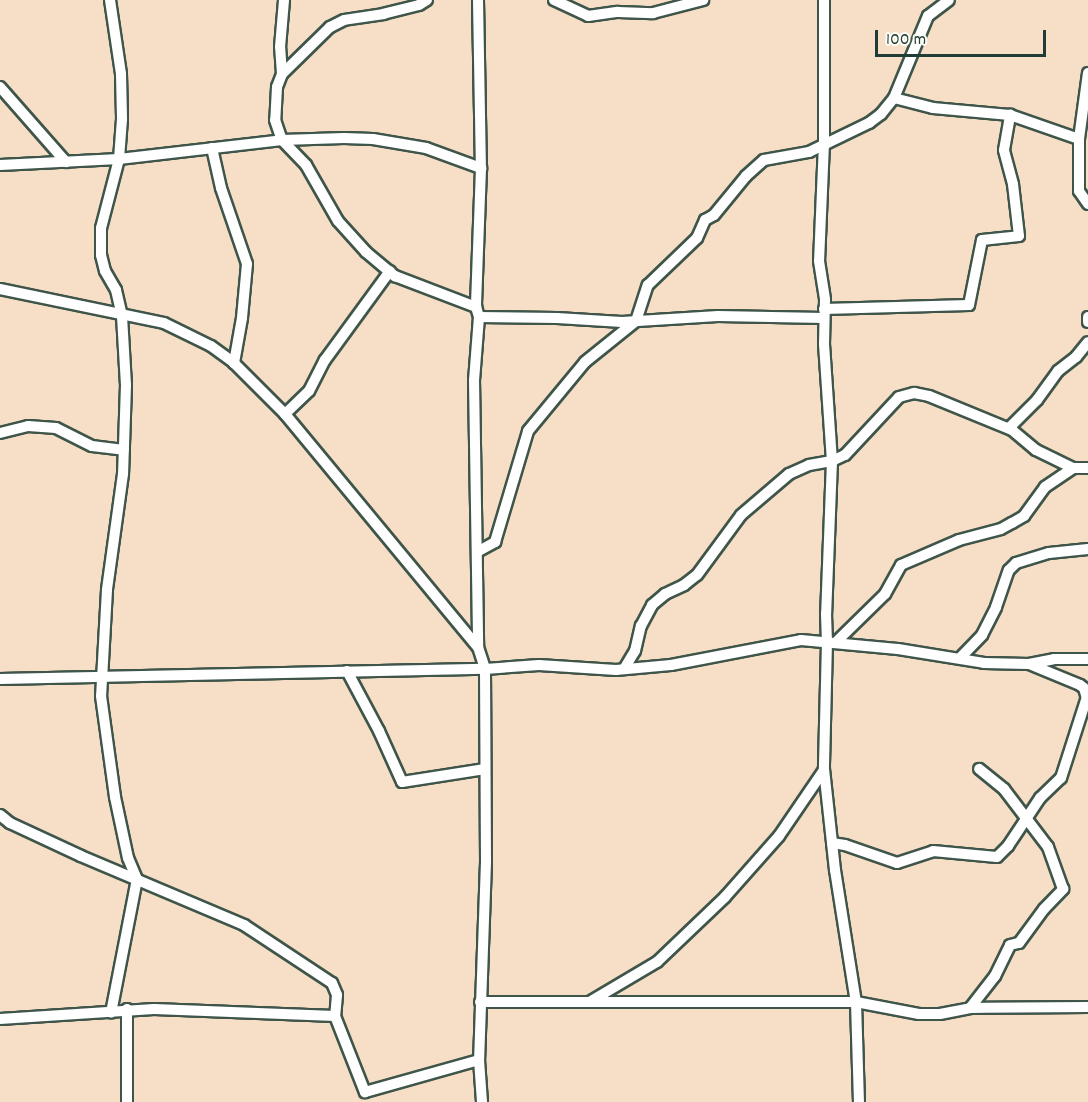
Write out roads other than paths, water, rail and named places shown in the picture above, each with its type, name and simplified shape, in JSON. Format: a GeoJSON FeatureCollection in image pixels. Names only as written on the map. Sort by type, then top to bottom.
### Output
{"type":"FeatureCollection","features":[{"type":"Feature","properties":{"kind":"street"},"geometry":{"type":"LineString","coordinates":[[110,0],[121,74],[122,119],[119,159],[101,228],[101,255],[105,271],[116,290],[122,316],[126,386],[124,450],[107,590],[101,696],[115,797],[128,858],[137,879],[111,1013]]}},
{"type":"Feature","properties":{"kind":"street"},"geometry":{"type":"LineString","coordinates":[[282,74],[280,46],[284,0]]}},
{"type":"Feature","properties":{"kind":"street"},"geometry":{"type":"LineString","coordinates":[[427,0],[410,8],[339,22],[321,35],[282,74],[277,87],[275,120],[282,140],[306,165],[338,221],[366,252],[390,271],[477,312],[636,321],[969,305],[982,240],[1019,236],[1013,184],[1004,150],[1010,115]]}},
{"type":"Feature","properties":{"kind":"street"},"geometry":{"type":"LineString","coordinates":[[478,0],[481,168],[474,380],[478,647],[484,669],[486,862],[479,1060],[482,1102]]}},
{"type":"Feature","properties":{"kind":"street"},"geometry":{"type":"LineString","coordinates":[[554,0],[588,16],[618,12],[653,13],[703,0]]}},
{"type":"Feature","properties":{"kind":"street"},"geometry":{"type":"LineString","coordinates":[[824,0],[824,143],[819,261],[832,461],[826,614],[831,642],[824,769],[832,843],[856,1002],[859,1102]]}},
{"type":"Feature","properties":{"kind":"street"},"geometry":{"type":"LineString","coordinates":[[477,552],[495,542],[528,431],[585,362],[636,321],[648,285],[697,238],[705,220],[714,215],[754,167],[772,157],[801,155],[869,123],[881,114],[894,98],[928,16],[950,0]]}},
{"type":"Feature","properties":{"kind":"street"},"geometry":{"type":"LineString","coordinates":[[1088,73],[1079,139],[1079,190],[1088,204]]}},
{"type":"Feature","properties":{"kind":"street"},"geometry":{"type":"LineString","coordinates":[[0,87],[66,162]]}},
{"type":"Feature","properties":{"kind":"street"},"geometry":{"type":"LineString","coordinates":[[894,98],[933,108],[1010,115],[1079,139]]}},
{"type":"Feature","properties":{"kind":"street"},"geometry":{"type":"LineString","coordinates":[[0,165],[119,159],[282,140],[373,139],[426,148],[481,168]]}},
{"type":"Feature","properties":{"kind":"street"},"geometry":{"type":"LineString","coordinates":[[212,148],[221,188],[247,264],[242,318],[234,363]]}},
{"type":"Feature","properties":{"kind":"street"},"geometry":{"type":"LineString","coordinates":[[285,414],[309,392],[325,360],[390,271]]}},
{"type":"Feature","properties":{"kind":"street"},"geometry":{"type":"LineString","coordinates":[[0,289],[122,316],[165,323],[211,346],[234,363],[285,414],[478,647]]}},
{"type":"Feature","properties":{"kind":"street"},"geometry":{"type":"LineString","coordinates":[[1009,428],[1038,400],[1058,371],[1076,357],[1088,342]]}},
{"type":"Feature","properties":{"kind":"street"},"geometry":{"type":"LineString","coordinates":[[624,669],[635,651],[641,626],[652,605],[665,594],[684,585],[697,575],[741,515],[789,474],[809,465],[832,461],[845,454],[899,397],[906,394],[929,396],[1009,428],[1036,450],[1073,468],[1088,468]]}},
{"type":"Feature","properties":{"kind":"street"},"geometry":{"type":"LineString","coordinates":[[0,433],[28,426],[56,428],[92,446],[124,450]]}},
{"type":"Feature","properties":{"kind":"street"},"geometry":{"type":"LineString","coordinates":[[831,642],[885,594],[901,565],[959,540],[1001,529],[1012,523],[1024,516],[1045,487],[1073,468]]}},
{"type":"Feature","properties":{"kind":"street"},"geometry":{"type":"LineString","coordinates":[[960,658],[982,635],[996,607],[1009,570],[1016,563],[1049,553],[1088,549]]}},
{"type":"Feature","properties":{"kind":"street"},"geometry":{"type":"LineString","coordinates":[[0,679],[484,669],[539,665],[589,670],[624,669],[671,665],[801,640],[960,658],[984,663],[1029,664],[1054,659],[1088,659]]}},
{"type":"Feature","properties":{"kind":"street"},"geometry":{"type":"LineString","coordinates":[[1029,664],[1080,685],[1088,697],[1088,704]]}},
{"type":"Feature","properties":{"kind":"street"},"geometry":{"type":"LineString","coordinates":[[346,671],[379,731],[402,782],[407,784],[485,769]]}},
{"type":"Feature","properties":{"kind":"street"},"geometry":{"type":"LineString","coordinates":[[832,843],[845,845],[897,863],[933,851],[992,858],[1001,854],[1040,798],[1061,778],[1088,697]]}},
{"type":"Feature","properties":{"kind":"street"},"geometry":{"type":"LineString","coordinates":[[588,1002],[657,962],[725,897],[779,836],[824,769]]}},
{"type":"Feature","properties":{"kind":"street"},"geometry":{"type":"LineString","coordinates":[[970,1008],[995,976],[1010,945],[1019,943],[1044,909],[1063,889],[1048,847],[1004,789],[980,769]]}},
{"type":"Feature","properties":{"kind":"street"},"geometry":{"type":"LineString","coordinates":[[0,815],[10,823],[244,925],[332,983],[337,995],[335,1016],[365,1092],[479,1060]]}},
{"type":"Feature","properties":{"kind":"street"},"geometry":{"type":"LineString","coordinates":[[480,1002],[856,1002],[919,1014],[940,1014],[970,1008],[1088,1007]]}},
{"type":"Feature","properties":{"kind":"street"},"geometry":{"type":"LineString","coordinates":[[0,1019],[111,1013],[126,1009],[335,1016]]}},
{"type":"Feature","properties":{"kind":"street"},"geometry":{"type":"LineString","coordinates":[[126,1009],[127,1102]]}}]}
